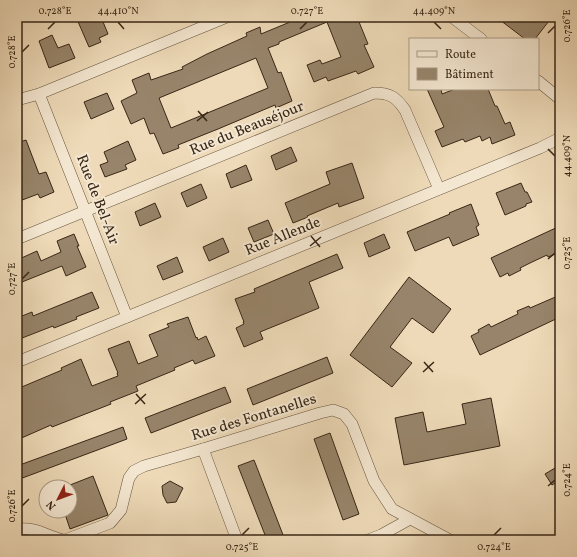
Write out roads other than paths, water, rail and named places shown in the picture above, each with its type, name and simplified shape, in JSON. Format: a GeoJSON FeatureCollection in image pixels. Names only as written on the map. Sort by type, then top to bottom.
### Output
{"type":"FeatureCollection","features":[{"type":"Feature","properties":{"kind":"street"},"geometry":{"type":"LineString","coordinates":[[17,100],[40,94],[226,17]]}},
{"type":"Feature","properties":{"kind":"street"},"geometry":{"type":"LineString","coordinates":[[452,17],[481,38]]}},
{"type":"Feature","properties":{"kind":"street"},"geometry":{"type":"LineString","coordinates":[[539,82],[560,99]]}},
{"type":"Feature","properties":{"kind":"street","name":"Rue du Beauséjour"},"geometry":{"type":"LineString","coordinates":[[17,240],[374,93],[384,93],[399,101],[405,110],[439,189]]}},
{"type":"Feature","properties":{"kind":"street","name":"Rue de Bel-Air"},"geometry":{"type":"LineString","coordinates":[[40,94],[127,317]]}},
{"type":"Feature","properties":{"kind":"street","name":"Rue Allende"},"geometry":{"type":"LineString","coordinates":[[17,362],[540,148],[560,138]]}},
{"type":"Feature","properties":{"kind":"street","name":"Rue des Fontanelles"},"geometry":{"type":"LineString","coordinates":[[17,529],[36,529],[53,537],[65,540],[110,523],[121,510],[129,478],[134,471],[144,466],[333,410],[344,414],[352,424],[374,481],[392,509],[450,540]]}},
{"type":"Feature","properties":{"kind":"street"},"geometry":{"type":"LineString","coordinates":[[203,449],[237,540]]}},
{"type":"Feature","properties":{"kind":"street"},"geometry":{"type":"LineString","coordinates":[[368,540],[381,535],[410,519]]}}]}
